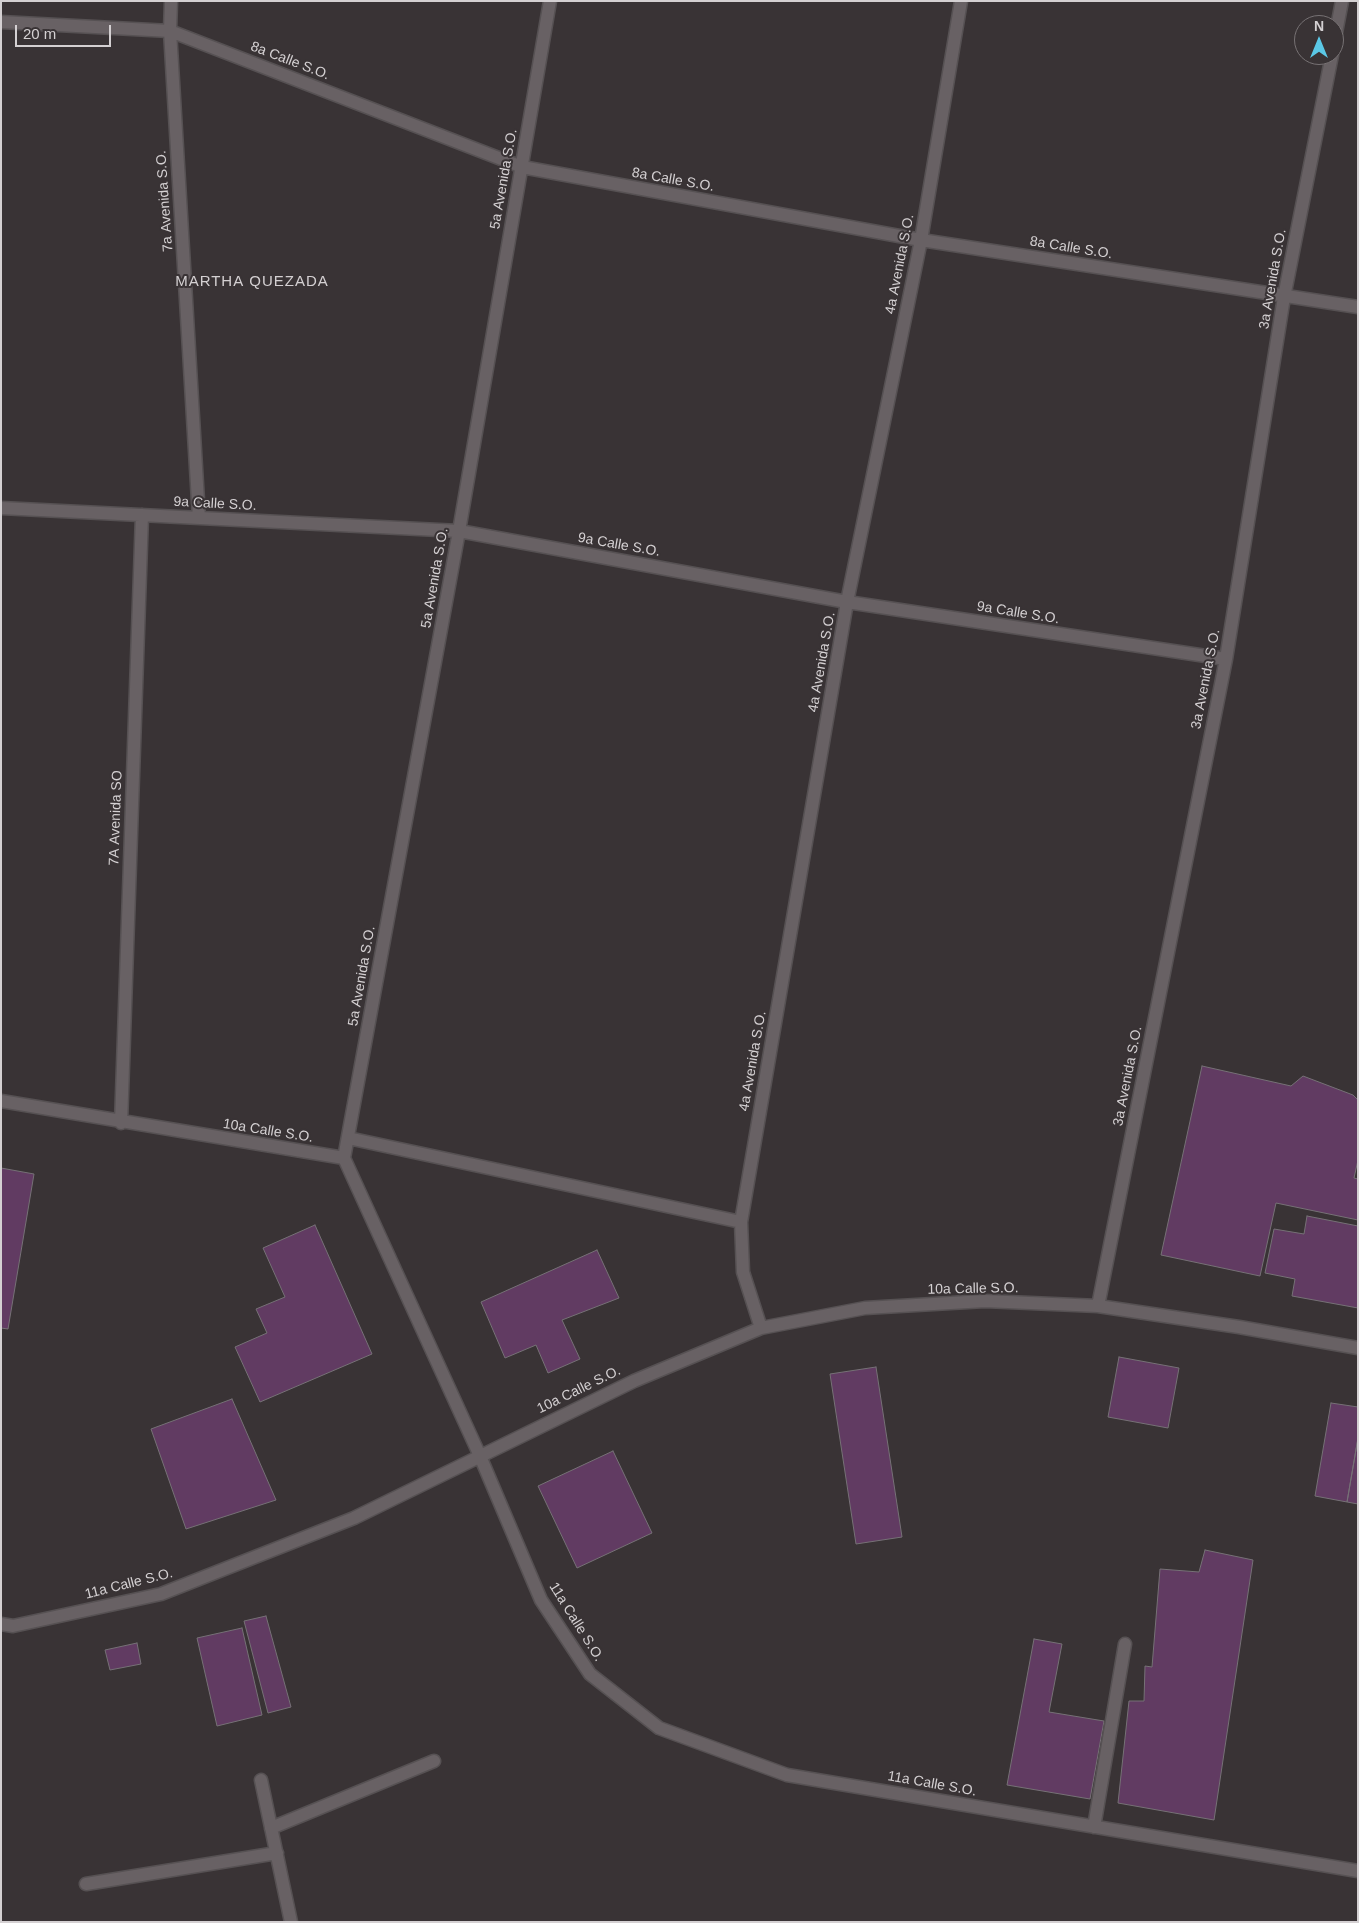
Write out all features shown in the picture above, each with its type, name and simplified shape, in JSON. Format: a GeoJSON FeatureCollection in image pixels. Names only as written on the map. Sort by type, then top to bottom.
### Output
{"type":"FeatureCollection","features":[{"type":"Feature","properties":{"kind":"street","name":"7a Avenida S.O."},"geometry":{"type":"LineString","coordinates":[[171,1],[170,31],[199,518]]}},
{"type":"Feature","properties":{"kind":"street","name":"5a Avenida S.O."},"geometry":{"type":"LineString","coordinates":[[344,1158],[459,530],[550,1]]}},
{"type":"Feature","properties":{"kind":"street","name":"4a Avenida S.O."},"geometry":{"type":"LineString","coordinates":[[761,1328],[743,1272],[741,1222],[847,602],[921,240],[961,1]]}},
{"type":"Feature","properties":{"kind":"street"},"geometry":{"type":"LineString","coordinates":[[1339,15],[1342,1]]}},
{"type":"Feature","properties":{"kind":"street","name":"8a Calle S.O."},"geometry":{"type":"LineString","coordinates":[[1,22],[170,31],[522,167],[921,240],[1358,307]]}},
{"type":"Feature","properties":{"kind":"street","name":"3a Avenida S.O."},"geometry":{"type":"LineString","coordinates":[[1098,1306],[1226,659],[1284,297],[1330,65]]}},
{"type":"Feature","properties":{"kind":"street","name":"9a Calle S.O."},"geometry":{"type":"LineString","coordinates":[[1,508],[459,530],[847,602],[1226,659]]}},
{"type":"Feature","properties":{"kind":"street","name":"7A Avenida SO"},"geometry":{"type":"LineString","coordinates":[[121,1123],[142,515]]}},
{"type":"Feature","properties":{"kind":"street","name":"10a Calle S.O."},"geometry":{"type":"LineString","coordinates":[[1,1101],[121,1123],[344,1158]]}},
{"type":"Feature","properties":{"kind":"street"},"geometry":{"type":"LineString","coordinates":[[348,1138],[741,1222]]}},
{"type":"Feature","properties":{"kind":"street"},"geometry":{"type":"LineString","coordinates":[[344,1158],[480,1456]]}},
{"type":"Feature","properties":{"kind":"street","name":"10a Calle S.O."},"geometry":{"type":"LineString","coordinates":[[480,1456],[634,1381],[761,1328],[865,1308],[985,1301],[1098,1306],[1239,1327],[1358,1348]]}},
{"type":"Feature","properties":{"kind":"street","name":"11a Calle S.O."},"geometry":{"type":"LineString","coordinates":[[1,1624],[13,1626],[161,1594],[354,1518],[480,1456],[542,1600],[579,1658],[590,1674],[659,1728],[787,1775],[1358,1871]]}},
{"type":"Feature","properties":{"kind":"street"},"geometry":{"type":"LineString","coordinates":[[1094,1827],[1125,1644]]}},
{"type":"Feature","properties":{"kind":"street"},"geometry":{"type":"LineString","coordinates":[[271,1828],[434,1761]]}},
{"type":"Feature","properties":{"kind":"street"},"geometry":{"type":"LineString","coordinates":[[261,1780],[291,1922]]}},
{"type":"Feature","properties":{"kind":"street"},"geometry":{"type":"LineString","coordinates":[[86,1884],[277,1853]]}},
{"type":"Feature","properties":{"kind":"building"},"geometry":{"type":"Polygon","coordinates":[[[1202,1066],[1291,1086],[1303,1076],[1353,1095],[1358,1100],[1358,1160],[1354,1178],[1358,1179],[1358,1220],[1276,1203],[1260,1276],[1161,1255],[1202,1066]]]}},
{"type":"Feature","properties":{"kind":"building"},"geometry":{"type":"Polygon","coordinates":[[[1,1168],[34,1174],[8,1329],[1,1328],[1,1168]]]}},
{"type":"Feature","properties":{"kind":"building"},"geometry":{"type":"Polygon","coordinates":[[[1307,1216],[1358,1226],[1358,1308],[1292,1296],[1295,1279],[1265,1273],[1274,1229],[1304,1234],[1307,1216]]]}},
{"type":"Feature","properties":{"kind":"building"},"geometry":{"type":"Polygon","coordinates":[[[315,1225],[372,1354],[260,1402],[235,1347],[267,1333],[256,1309],[285,1297],[263,1248],[315,1225]]]}},
{"type":"Feature","properties":{"kind":"building"},"geometry":{"type":"Polygon","coordinates":[[[597,1250],[619,1298],[562,1320],[580,1359],[548,1373],[536,1345],[505,1358],[481,1302],[597,1250]]]}},
{"type":"Feature","properties":{"kind":"building"},"geometry":{"type":"Polygon","coordinates":[[[1119,1357],[1179,1368],[1168,1428],[1108,1417],[1119,1357]]]}},
{"type":"Feature","properties":{"kind":"building"},"geometry":{"type":"Polygon","coordinates":[[[876,1367],[902,1537],[856,1544],[830,1374],[876,1367]]]}},
{"type":"Feature","properties":{"kind":"building"},"geometry":{"type":"Polygon","coordinates":[[[232,1399],[276,1500],[186,1529],[151,1429],[232,1399]]]}},
{"type":"Feature","properties":{"kind":"building"},"geometry":{"type":"Polygon","coordinates":[[[1331,1403],[1358,1407],[1358,1438],[1347,1502],[1315,1496],[1331,1403]]]}},
{"type":"Feature","properties":{"kind":"building"},"geometry":{"type":"Polygon","coordinates":[[[1358,1438],[1358,1504],[1347,1502],[1358,1438]]]}},
{"type":"Feature","properties":{"kind":"building"},"geometry":{"type":"Polygon","coordinates":[[[613,1451],[652,1533],[577,1568],[538,1486],[613,1451]]]}},
{"type":"Feature","properties":{"kind":"building"},"geometry":{"type":"Polygon","coordinates":[[[1205,1550],[1253,1560],[1214,1820],[1118,1803],[1129,1701],[1144,1701],[1145,1666],[1152,1667],[1160,1569],[1199,1572],[1205,1550]]]}},
{"type":"Feature","properties":{"kind":"building"},"geometry":{"type":"Polygon","coordinates":[[[266,1616],[291,1707],[268,1713],[244,1621],[266,1616]]]}},
{"type":"Feature","properties":{"kind":"building"},"geometry":{"type":"Polygon","coordinates":[[[242,1628],[262,1715],[217,1726],[197,1638],[242,1628]]]}},
{"type":"Feature","properties":{"kind":"building"},"geometry":{"type":"Polygon","coordinates":[[[1034,1639],[1062,1644],[1049,1712],[1104,1721],[1090,1799],[1007,1785],[1034,1639]]]}},
{"type":"Feature","properties":{"kind":"building"},"geometry":{"type":"Polygon","coordinates":[[[137,1643],[141,1664],[110,1670],[105,1650],[137,1643]]]}},
{"type":"Feature","properties":{"kind":"district","name":"MARTHA QUEZADA"},"geometry":{"type":"Point","coordinates":[252,282]}}]}
